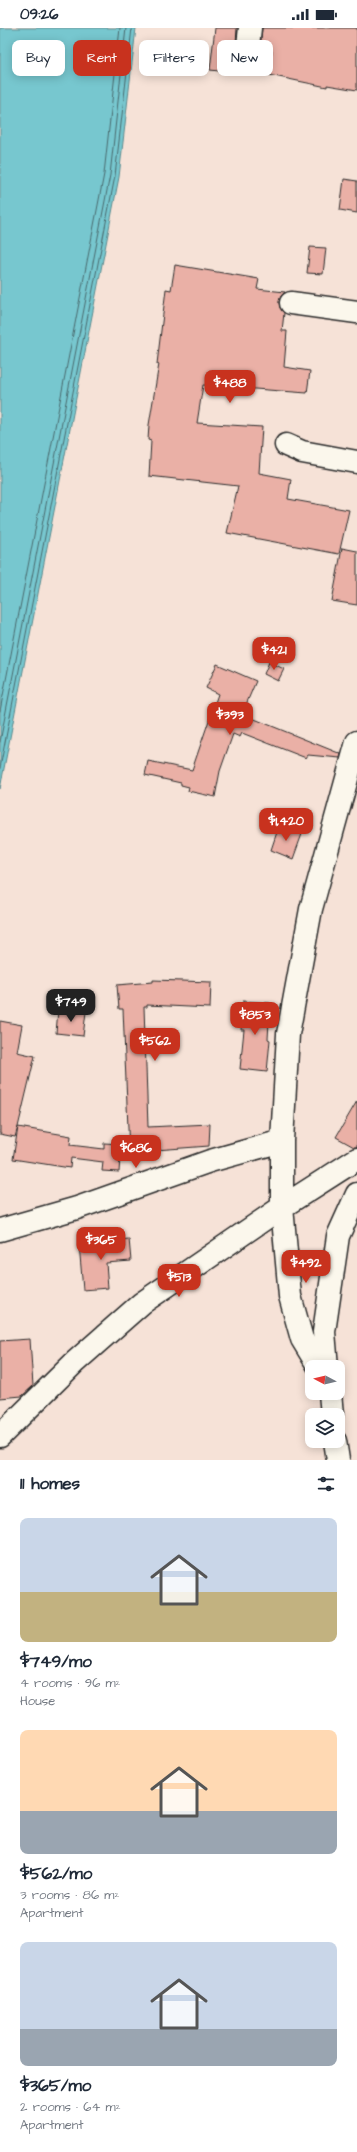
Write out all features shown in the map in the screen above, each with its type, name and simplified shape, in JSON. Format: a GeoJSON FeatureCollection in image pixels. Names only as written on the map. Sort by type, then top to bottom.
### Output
{"type":"FeatureCollection","features":[{"type":"Feature","properties":{"kind":"street"},"geometry":{"type":"LineString","coordinates":[[249,40],[250,28]]}},
{"type":"Feature","properties":{"kind":"street"},"geometry":{"type":"LineString","coordinates":[[291,303],[357,312]]}},
{"type":"Feature","properties":{"kind":"street"},"geometry":{"type":"LineString","coordinates":[[286,446],[302,452],[357,462]]}},
{"type":"Feature","properties":{"kind":"street"},"geometry":{"type":"LineString","coordinates":[[315,1360],[302,1339],[290,1296],[282,1207],[282,1141],[288,1034],[310,917],[357,742]]}},
{"type":"Feature","properties":{"kind":"street"},"geometry":{"type":"LineString","coordinates":[[0,1230],[77,1208],[210,1160],[282,1141]]}},
{"type":"Feature","properties":{"kind":"street"},"geometry":{"type":"LineString","coordinates":[[0,1436],[75,1362],[142,1303],[282,1207],[357,1159]]}},
{"type":"Feature","properties":{"kind":"street"},"geometry":{"type":"LineString","coordinates":[[326,1360],[324,1332],[338,1236],[357,1194]]}},
{"type":"Feature","properties":{"kind":"street"},"geometry":{"type":"LineString","coordinates":[[336,1448],[338,1460]]}},
{"type":"Feature","properties":{"kind":"water"},"geometry":{"type":"Polygon","coordinates":[[[0,28],[136,28],[131,72],[131,40],[73,40],[73,76],[131,76],[119,177],[0,789],[0,28]]]}},
{"type":"Feature","properties":{"kind":"building"},"geometry":{"type":"Polygon","coordinates":[[[215,28],[237,28],[236,40],[217,40],[217,71],[210,70],[215,28]]]}},
{"type":"Feature","properties":{"kind":"building"},"geometry":{"type":"Polygon","coordinates":[[[262,28],[357,28],[357,90],[327,85],[327,87],[273,76],[273,40],[261,40],[262,28]]]}},
{"type":"Feature","properties":{"kind":"building"},"geometry":{"type":"Polygon","coordinates":[[[344,179],[357,181],[357,213],[340,210],[344,179]]]}},
{"type":"Feature","properties":{"kind":"building"},"geometry":{"type":"Polygon","coordinates":[[[310,247],[326,248],[323,274],[307,273],[310,247]]]}},
{"type":"Feature","properties":{"kind":"building"},"geometry":{"type":"Polygon","coordinates":[[[175,265],[259,279],[257,289],[285,292],[281,296],[279,302],[280,308],[284,313],[282,331],[287,331],[284,367],[310,371],[307,393],[203,385],[197,423],[262,427],[259,473],[291,479],[288,499],[349,510],[339,554],[227,533],[238,486],[149,476],[151,441],[148,440],[149,425],[159,364],[157,364],[166,289],[171,290],[175,265]]]}},
{"type":"Feature","properties":{"kind":"building"},"geometry":{"type":"Polygon","coordinates":[[[342,548],[357,551],[357,605],[332,601],[342,548]]]}},
{"type":"Feature","properties":{"kind":"building"},"geometry":{"type":"Polygon","coordinates":[[[269,662],[284,669],[278,681],[264,674],[269,662]]]}},
{"type":"Feature","properties":{"kind":"building"},"geometry":{"type":"Polygon","coordinates":[[[217,664],[256,681],[242,714],[341,754],[340,758],[308,755],[306,758],[242,733],[240,737],[233,734],[220,771],[215,797],[188,791],[189,787],[181,785],[181,783],[145,775],[148,761],[192,770],[218,694],[206,688],[217,664]]]}},
{"type":"Feature","properties":{"kind":"building"},"geometry":{"type":"Polygon","coordinates":[[[279,826],[302,834],[293,859],[271,850],[279,826]]]}},
{"type":"Feature","properties":{"kind":"building"},"geometry":{"type":"Polygon","coordinates":[[[153,980],[211,982],[210,1008],[147,1005],[147,1007],[144,1007],[148,1127],[210,1124],[209,1146],[129,1152],[123,1009],[119,1009],[117,985],[153,982],[153,980]]]}},
{"type":"Feature","properties":{"kind":"building"},"geometry":{"type":"Polygon","coordinates":[[[243,1001],[270,1003],[268,1039],[270,1040],[267,1072],[240,1069],[244,1030],[241,1030],[243,1001]]]}},
{"type":"Feature","properties":{"kind":"building"},"geometry":{"type":"Polygon","coordinates":[[[58,1010],[86,1012],[83,1036],[56,1033],[58,1010]]]}},
{"type":"Feature","properties":{"kind":"building"},"geometry":{"type":"Polygon","coordinates":[[[0,1021],[22,1025],[17,1052],[35,1056],[15,1137],[0,1134],[0,1021]]]}},
{"type":"Feature","properties":{"kind":"building"},"geometry":{"type":"Polygon","coordinates":[[[357,1101],[357,1147],[354,1147],[336,1137],[357,1101]]]}},
{"type":"Feature","properties":{"kind":"building"},"geometry":{"type":"Polygon","coordinates":[[[18,1127],[71,1136],[70,1145],[104,1149],[104,1143],[121,1144],[119,1172],[102,1171],[103,1162],[71,1158],[70,1168],[13,1159],[18,1127]]]}},
{"type":"Feature","properties":{"kind":"building"},"geometry":{"type":"Polygon","coordinates":[[[129,1239],[131,1261],[106,1263],[108,1288],[83,1290],[79,1244],[129,1239]]]}},
{"type":"Feature","properties":{"kind":"building"},"geometry":{"type":"Polygon","coordinates":[[[30,1339],[33,1386],[22,1396],[0,1398],[0,1341],[30,1339]]]}}]}
